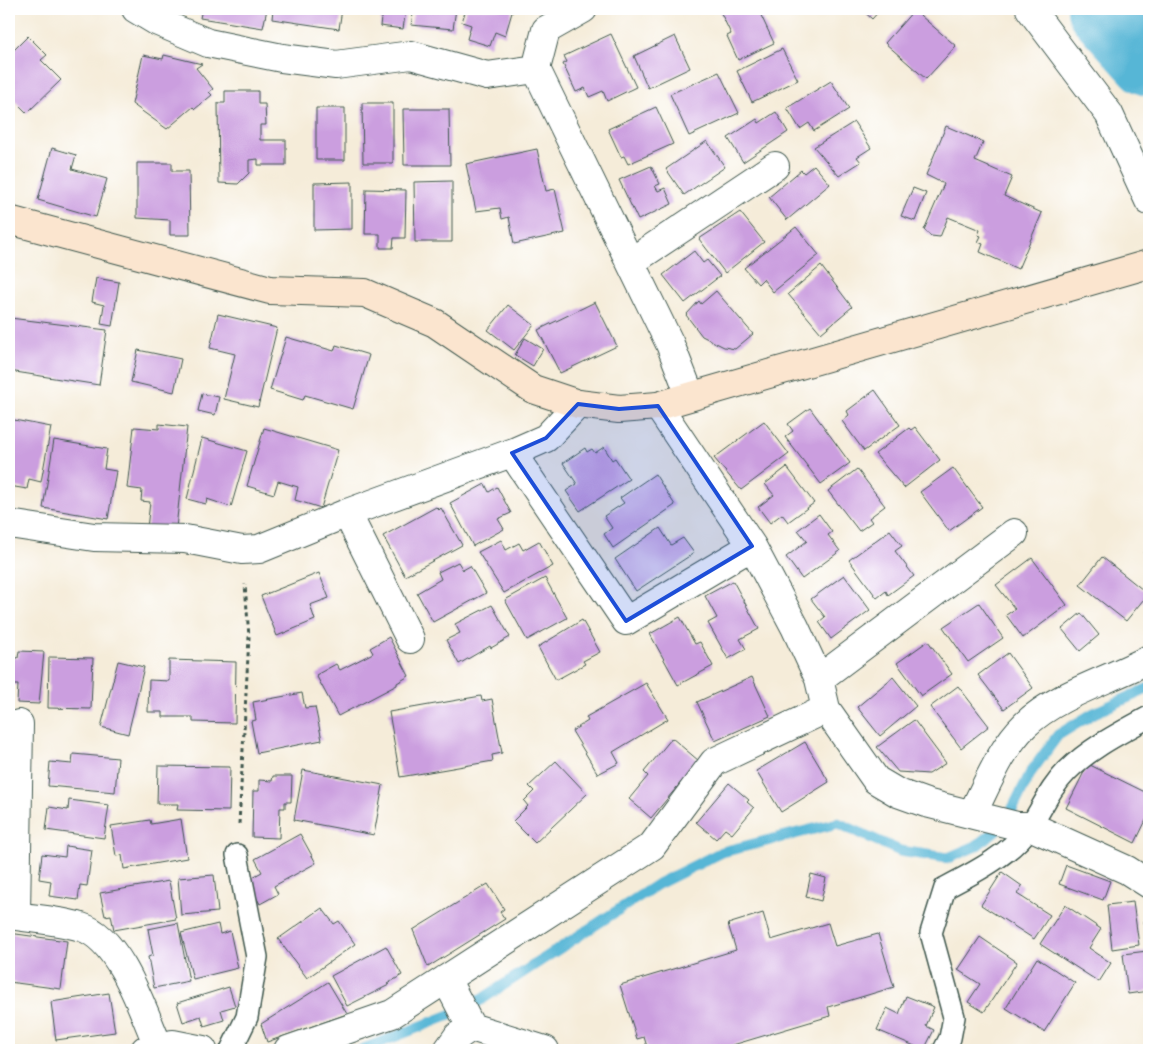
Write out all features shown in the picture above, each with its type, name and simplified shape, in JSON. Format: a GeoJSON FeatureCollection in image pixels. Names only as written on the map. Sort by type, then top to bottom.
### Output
{"type":"FeatureCollection","features":[{"type":"Feature","properties":{"kind":"street"},"geometry":{"type":"LineString","coordinates":[[136,9],[156,21],[208,43],[282,58],[336,65],[411,55],[487,76],[536,69]]}},
{"type":"Feature","properties":{"kind":"street"},"geometry":{"type":"LineString","coordinates":[[583,9],[546,30],[536,69],[670,344],[690,395]]}},
{"type":"Feature","properties":{"kind":"street"},"geometry":{"type":"LineString","coordinates":[[1030,9],[1109,114],[1149,201]]}},
{"type":"Feature","properties":{"kind":"street"},"geometry":{"type":"LineString","coordinates":[[631,262],[775,166]]}},
{"type":"Feature","properties":{"kind":"street"},"geometry":{"type":"LineString","coordinates":[[9,220],[270,290],[365,293],[435,323],[533,389],[578,404],[619,409],[658,406],[690,395],[1149,264]]}},
{"type":"Feature","properties":{"kind":"street"},"geometry":{"type":"LineString","coordinates":[[9,524],[94,537],[185,539],[242,550],[259,549],[347,513],[512,453],[546,438],[578,404]]}},
{"type":"Feature","properties":{"kind":"street"},"geometry":{"type":"LineString","coordinates":[[658,406],[752,546],[819,679],[826,708],[876,780],[898,793],[926,803],[1024,826],[1127,870],[1149,884]]}},
{"type":"Feature","properties":{"kind":"street"},"geometry":{"type":"LineString","coordinates":[[512,453],[626,621],[752,546]]}},
{"type":"Feature","properties":{"kind":"street"},"geometry":{"type":"LineString","coordinates":[[347,513],[410,639]]}},
{"type":"Feature","properties":{"kind":"street"},"geometry":{"type":"LineString","coordinates":[[819,679],[1014,533]]}},
{"type":"Feature","properties":{"kind":"street"},"geometry":{"type":"LineString","coordinates":[[982,816],[1008,746],[1024,726],[1047,707],[1149,659]]}},
{"type":"Feature","properties":{"kind":"street"},"geometry":{"type":"LineString","coordinates":[[288,1050],[392,1014],[450,987],[652,846],[714,762],[826,708]]}},
{"type":"Feature","properties":{"kind":"street"},"geometry":{"type":"LineString","coordinates":[[19,724],[12,916],[83,927],[107,944],[123,965],[152,1049],[173,1044],[203,1050]]}},
{"type":"Feature","properties":{"kind":"street"},"geometry":{"type":"LineString","coordinates":[[450,987],[469,1023],[545,1050]]}},
{"type":"Feature","properties":{"kind":"street"},"geometry":{"type":"LineString","coordinates":[[448,1050],[469,1023]]}},
{"type":"Feature","properties":{"kind":"lane"},"geometry":{"type":"LineString","coordinates":[[944,1050],[950,1038],[954,1017],[944,972],[931,933],[946,888],[988,865],[1024,826],[1048,792],[1067,771],[1094,748],[1149,717]]}},
{"type":"Feature","properties":{"kind":"lane"},"geometry":{"type":"LineString","coordinates":[[231,1050],[247,1017],[257,957],[237,855]]}},
{"type":"Feature","properties":{"kind":"path"},"geometry":{"type":"LineString","coordinates":[[237,855],[249,636],[242,550]]}},
{"type":"Feature","properties":{"kind":"highlighted area"},"geometry":{"type":"Polygon","coordinates":[[[578,404],[619,409],[658,406],[752,546],[626,621],[512,453],[546,438],[578,404]]]}},
{"type":"Feature","properties":{"kind":"building"},"geometry":{"type":"Polygon","coordinates":[[[202,9],[267,9],[263,28],[200,18],[202,9]]]}},
{"type":"Feature","properties":{"kind":"building"},"geometry":{"type":"Polygon","coordinates":[[[273,9],[342,9],[339,29],[272,19],[273,9]]]}},
{"type":"Feature","properties":{"kind":"building"},"geometry":{"type":"Polygon","coordinates":[[[372,9],[406,9],[403,29],[380,26],[382,11],[372,9]]]}},
{"type":"Feature","properties":{"kind":"building"},"geometry":{"type":"Polygon","coordinates":[[[414,9],[456,9],[453,29],[411,25],[414,9]]]}},
{"type":"Feature","properties":{"kind":"building"},"geometry":{"type":"Polygon","coordinates":[[[466,9],[513,9],[505,36],[495,32],[490,46],[467,39],[471,25],[462,22],[466,9]]]}},
{"type":"Feature","properties":{"kind":"building"},"geometry":{"type":"Polygon","coordinates":[[[719,9],[758,9],[774,43],[738,60],[727,36],[731,34],[719,9]]]}},
{"type":"Feature","properties":{"kind":"building"},"geometry":{"type":"Polygon","coordinates":[[[861,9],[881,9],[872,19],[861,9]]]}},
{"type":"Feature","properties":{"kind":"building"},"geometry":{"type":"Polygon","coordinates":[[[914,10],[956,46],[926,79],[885,43],[914,10]]]}},
{"type":"Feature","properties":{"kind":"building"},"geometry":{"type":"Polygon","coordinates":[[[611,34],[636,87],[607,101],[603,91],[589,97],[585,88],[576,92],[563,64],[567,62],[564,56],[611,34]]]}},
{"type":"Feature","properties":{"kind":"building"},"geometry":{"type":"Polygon","coordinates":[[[28,36],[47,55],[41,60],[61,80],[27,113],[9,95],[9,55],[28,36]]]}},
{"type":"Feature","properties":{"kind":"building"},"geometry":{"type":"Polygon","coordinates":[[[675,36],[690,68],[648,88],[634,56],[675,36]]]}},
{"type":"Feature","properties":{"kind":"building"},"geometry":{"type":"Polygon","coordinates":[[[782,49],[798,80],[752,102],[737,71],[782,49]]]}},
{"type":"Feature","properties":{"kind":"building"},"geometry":{"type":"Polygon","coordinates":[[[143,55],[163,59],[164,55],[202,64],[196,68],[213,89],[209,92],[212,95],[195,109],[193,107],[167,129],[132,104],[143,55]]]}},
{"type":"Feature","properties":{"kind":"building"},"geometry":{"type":"Polygon","coordinates":[[[719,72],[739,113],[689,136],[670,94],[719,72]]]}},
{"type":"Feature","properties":{"kind":"building"},"geometry":{"type":"Polygon","coordinates":[[[831,81],[849,109],[814,131],[809,123],[800,129],[787,108],[831,81]]]}},
{"type":"Feature","properties":{"kind":"building"},"geometry":{"type":"Polygon","coordinates":[[[225,91],[258,91],[258,104],[265,104],[266,125],[260,125],[260,140],[286,140],[286,165],[258,165],[258,159],[249,160],[249,173],[238,184],[219,183],[218,103],[225,103],[225,91]]]}},
{"type":"Feature","properties":{"kind":"building"},"geometry":{"type":"Polygon","coordinates":[[[362,103],[393,103],[393,163],[363,163],[362,103]]]}},
{"type":"Feature","properties":{"kind":"building"},"geometry":{"type":"Polygon","coordinates":[[[656,107],[673,144],[628,164],[624,156],[621,157],[608,129],[656,107]]]}},
{"type":"Feature","properties":{"kind":"building"},"geometry":{"type":"Polygon","coordinates":[[[316,108],[345,108],[345,160],[316,160],[316,108]]]}},
{"type":"Feature","properties":{"kind":"building"},"geometry":{"type":"Polygon","coordinates":[[[403,109],[449,109],[450,165],[404,165],[403,109]]]}},
{"type":"Feature","properties":{"kind":"building"},"geometry":{"type":"Polygon","coordinates":[[[776,112],[788,132],[743,162],[728,138],[757,119],[759,123],[776,112]]]}},
{"type":"Feature","properties":{"kind":"building"},"geometry":{"type":"Polygon","coordinates":[[[854,122],[871,148],[857,157],[861,162],[839,176],[814,147],[854,122]]]}},
{"type":"Feature","properties":{"kind":"building"},"geometry":{"type":"Polygon","coordinates":[[[946,126],[983,142],[975,161],[1012,177],[1004,196],[1042,213],[1018,269],[980,252],[983,244],[978,242],[981,236],[978,235],[980,230],[948,217],[940,237],[931,236],[924,230],[944,184],[926,175],[946,126]]]}},
{"type":"Feature","properties":{"kind":"building"},"geometry":{"type":"Polygon","coordinates":[[[707,141],[725,167],[684,195],[666,169],[707,141]]]}},
{"type":"Feature","properties":{"kind":"building"},"geometry":{"type":"Polygon","coordinates":[[[52,148],[76,155],[72,169],[107,179],[96,217],[38,200],[52,148]]]}},
{"type":"Feature","properties":{"kind":"building"},"geometry":{"type":"Polygon","coordinates":[[[537,149],[546,191],[555,189],[565,233],[514,244],[509,217],[502,219],[500,208],[476,211],[466,164],[537,149]]]}},
{"type":"Feature","properties":{"kind":"building"},"geometry":{"type":"Polygon","coordinates":[[[137,163],[172,163],[172,171],[189,171],[190,235],[170,235],[170,220],[137,218],[137,163]]]}},
{"type":"Feature","properties":{"kind":"building"},"geometry":{"type":"Polygon","coordinates":[[[814,165],[830,184],[787,220],[769,197],[801,170],[804,173],[814,165]]]}},
{"type":"Feature","properties":{"kind":"building"},"geometry":{"type":"Polygon","coordinates":[[[651,166],[660,184],[655,186],[658,191],[665,188],[672,204],[638,220],[619,180],[651,166]]]}},
{"type":"Feature","properties":{"kind":"building"},"geometry":{"type":"Polygon","coordinates":[[[452,181],[452,242],[415,242],[414,182],[452,181]]]}},
{"type":"Feature","properties":{"kind":"building"},"geometry":{"type":"Polygon","coordinates":[[[352,182],[352,229],[314,230],[314,183],[352,182]]]}},
{"type":"Feature","properties":{"kind":"building"},"geometry":{"type":"Polygon","coordinates":[[[913,188],[926,193],[915,221],[901,216],[913,188]]]}},
{"type":"Feature","properties":{"kind":"building"},"geometry":{"type":"Polygon","coordinates":[[[366,189],[406,190],[405,238],[394,238],[393,248],[380,248],[380,234],[365,234],[366,189]]]}},
{"type":"Feature","properties":{"kind":"building"},"geometry":{"type":"Polygon","coordinates":[[[740,212],[764,242],[725,273],[699,239],[740,212]]]}},
{"type":"Feature","properties":{"kind":"building"},"geometry":{"type":"Polygon","coordinates":[[[796,227],[819,255],[773,292],[763,279],[758,284],[744,268],[796,227]]]}},
{"type":"Feature","properties":{"kind":"building"},"geometry":{"type":"Polygon","coordinates":[[[694,251],[703,263],[707,260],[720,276],[685,303],[663,275],[694,251]]]}},
{"type":"Feature","properties":{"kind":"building"},"geometry":{"type":"Polygon","coordinates":[[[821,266],[852,307],[821,333],[788,294],[821,266]]]}},
{"type":"Feature","properties":{"kind":"building"},"geometry":{"type":"Polygon","coordinates":[[[96,278],[119,282],[112,326],[101,324],[104,305],[92,302],[96,278]]]}},
{"type":"Feature","properties":{"kind":"building"},"geometry":{"type":"Polygon","coordinates":[[[716,291],[753,334],[735,349],[724,347],[702,336],[686,315],[699,301],[701,304],[716,291]]]}},
{"type":"Feature","properties":{"kind":"building"},"geometry":{"type":"Polygon","coordinates":[[[595,302],[617,346],[560,373],[538,330],[595,302]]]}},
{"type":"Feature","properties":{"kind":"building"},"geometry":{"type":"Polygon","coordinates":[[[508,305],[534,325],[514,350],[488,330],[508,305]]]}},
{"type":"Feature","properties":{"kind":"building"},"geometry":{"type":"Polygon","coordinates":[[[218,314],[277,328],[258,407],[224,399],[235,354],[210,348],[218,314]]]}},
{"type":"Feature","properties":{"kind":"building"},"geometry":{"type":"Polygon","coordinates":[[[10,318],[107,330],[99,385],[9,371],[10,318]]]}},
{"type":"Feature","properties":{"kind":"building"},"geometry":{"type":"Polygon","coordinates":[[[286,337],[334,351],[336,345],[369,355],[353,409],[305,395],[303,400],[270,390],[286,337]]]}},
{"type":"Feature","properties":{"kind":"building"},"geometry":{"type":"Polygon","coordinates":[[[525,338],[543,349],[533,366],[515,355],[525,338]]]}},
{"type":"Feature","properties":{"kind":"building"},"geometry":{"type":"Polygon","coordinates":[[[138,350],[181,359],[174,392],[131,382],[138,350]]]}},
{"type":"Feature","properties":{"kind":"building"},"geometry":{"type":"Polygon","coordinates":[[[875,390],[900,425],[864,451],[842,421],[849,415],[847,411],[875,390]]]}},
{"type":"Feature","properties":{"kind":"building"},"geometry":{"type":"Polygon","coordinates":[[[202,394],[219,397],[215,415],[198,411],[202,394]]]}},
{"type":"Feature","properties":{"kind":"building"},"geometry":{"type":"Polygon","coordinates":[[[810,408],[850,463],[821,484],[785,437],[793,431],[788,424],[810,408]]]}},
{"type":"Feature","properties":{"kind":"building"},"geometry":{"type":"Polygon","coordinates":[[[9,419],[51,427],[41,482],[29,479],[27,489],[9,486],[9,419]]]}},
{"type":"Feature","properties":{"kind":"building"},"geometry":{"type":"Polygon","coordinates":[[[764,421],[789,454],[741,490],[714,458],[764,421]]]}},
{"type":"Feature","properties":{"kind":"building"},"geometry":{"type":"Polygon","coordinates":[[[159,424],[187,427],[176,528],[147,528],[150,502],[141,501],[142,490],[127,488],[134,427],[159,429],[159,424]]]}},
{"type":"Feature","properties":{"kind":"building"},"geometry":{"type":"Polygon","coordinates":[[[915,427],[940,460],[904,488],[875,454],[909,428],[911,430],[915,427]]]}},
{"type":"Feature","properties":{"kind":"building"},"geometry":{"type":"Polygon","coordinates":[[[264,428],[338,450],[321,508],[295,500],[298,487],[278,481],[274,494],[247,486],[264,428]]]}},
{"type":"Feature","properties":{"kind":"building"},"geometry":{"type":"Polygon","coordinates":[[[202,438],[247,451],[231,507],[207,499],[206,504],[187,499],[202,438]]]}},
{"type":"Feature","properties":{"kind":"building"},"geometry":{"type":"Polygon","coordinates":[[[54,440],[107,449],[104,469],[116,471],[108,519],[43,508],[54,440]]]}},
{"type":"Feature","properties":{"kind":"building"},"geometry":{"type":"Polygon","coordinates":[[[604,447],[612,460],[615,458],[629,479],[580,511],[566,491],[577,484],[563,463],[585,448],[587,452],[592,449],[595,453],[604,447]]]}},
{"type":"Feature","properties":{"kind":"building"},"geometry":{"type":"Polygon","coordinates":[[[787,467],[814,503],[788,522],[782,514],[770,523],[758,507],[774,495],[765,484],[787,467]]]}},
{"type":"Feature","properties":{"kind":"building"},"geometry":{"type":"Polygon","coordinates":[[[953,468],[982,507],[949,531],[920,492],[953,468]]]}},
{"type":"Feature","properties":{"kind":"building"},"geometry":{"type":"Polygon","coordinates":[[[857,469],[885,506],[869,518],[872,522],[859,531],[828,491],[857,469]]]}},
{"type":"Feature","properties":{"kind":"building"},"geometry":{"type":"Polygon","coordinates":[[[655,474],[675,505],[613,548],[604,534],[612,528],[604,516],[624,503],[620,498],[655,474]]]}},
{"type":"Feature","properties":{"kind":"building"},"geometry":{"type":"Polygon","coordinates":[[[485,484],[489,492],[497,487],[511,513],[498,519],[504,529],[473,546],[450,503],[485,484]]]}},
{"type":"Feature","properties":{"kind":"building"},"geometry":{"type":"Polygon","coordinates":[[[436,507],[439,510],[441,508],[462,545],[405,576],[383,536],[436,507]]]}},
{"type":"Feature","properties":{"kind":"building"},"geometry":{"type":"Polygon","coordinates":[[[819,514],[832,532],[828,535],[840,551],[802,579],[786,557],[807,541],[798,530],[819,514]]]}},
{"type":"Feature","properties":{"kind":"building"},"geometry":{"type":"Polygon","coordinates":[[[660,528],[671,545],[683,538],[694,553],[636,591],[615,559],[660,528]]]}},
{"type":"Feature","properties":{"kind":"building"},"geometry":{"type":"Polygon","coordinates":[[[890,530],[902,546],[895,551],[914,576],[888,595],[886,591],[877,598],[849,560],[890,530]]]}},
{"type":"Feature","properties":{"kind":"building"},"geometry":{"type":"Polygon","coordinates":[[[501,540],[506,550],[519,543],[523,550],[539,541],[553,566],[504,593],[478,552],[501,540]]]}},
{"type":"Feature","properties":{"kind":"building"},"geometry":{"type":"Polygon","coordinates":[[[1149,548],[1149,561],[1143,552],[1149,548]]]}},
{"type":"Feature","properties":{"kind":"building"},"geometry":{"type":"Polygon","coordinates":[[[1102,557],[1148,594],[1126,621],[1080,585],[1102,557]]]}},
{"type":"Feature","properties":{"kind":"building"},"geometry":{"type":"Polygon","coordinates":[[[1032,558],[1067,605],[1023,638],[1006,615],[1015,609],[996,585],[1032,558]]]}},
{"type":"Feature","properties":{"kind":"building"},"geometry":{"type":"Polygon","coordinates":[[[458,562],[463,570],[470,566],[486,593],[433,622],[417,593],[441,579],[438,572],[458,562]]]}},
{"type":"Feature","properties":{"kind":"building"},"geometry":{"type":"Polygon","coordinates":[[[319,573],[329,598],[310,605],[315,620],[277,636],[261,596],[319,573]]]}},
{"type":"Feature","properties":{"kind":"building"},"geometry":{"type":"Polygon","coordinates":[[[844,575],[870,610],[831,639],[819,622],[825,617],[811,599],[844,575]]]}},
{"type":"Feature","properties":{"kind":"building"},"geometry":{"type":"Polygon","coordinates":[[[545,578],[567,618],[527,640],[505,600],[545,578]]]}},
{"type":"Feature","properties":{"kind":"building"},"geometry":{"type":"Polygon","coordinates":[[[733,581],[759,629],[740,639],[746,649],[728,659],[708,623],[717,618],[705,596],[733,581]]]}},
{"type":"Feature","properties":{"kind":"building"},"geometry":{"type":"Polygon","coordinates":[[[979,603],[1003,638],[968,662],[943,627],[979,603]]]}},
{"type":"Feature","properties":{"kind":"building"},"geometry":{"type":"Polygon","coordinates":[[[492,605],[510,637],[459,664],[446,640],[460,633],[455,624],[492,605]]]}},
{"type":"Feature","properties":{"kind":"building"},"geometry":{"type":"Polygon","coordinates":[[[1081,613],[1099,635],[1080,651],[1062,629],[1081,613]]]}},
{"type":"Feature","properties":{"kind":"building"},"geometry":{"type":"Polygon","coordinates":[[[680,617],[695,644],[700,642],[713,666],[678,685],[650,634],[680,617]]]}},
{"type":"Feature","properties":{"kind":"building"},"geometry":{"type":"Polygon","coordinates":[[[582,620],[600,652],[583,661],[585,664],[556,680],[538,647],[582,620]]]}},
{"type":"Feature","properties":{"kind":"building"},"geometry":{"type":"Polygon","coordinates":[[[389,637],[409,676],[397,683],[397,685],[338,716],[316,675],[336,664],[340,670],[373,653],[370,648],[389,637]]]}},
{"type":"Feature","properties":{"kind":"building"},"geometry":{"type":"Polygon","coordinates":[[[928,641],[952,674],[921,696],[897,663],[928,641]]]}},
{"type":"Feature","properties":{"kind":"building"},"geometry":{"type":"Polygon","coordinates":[[[19,651],[44,652],[39,704],[17,703],[18,685],[9,685],[9,657],[18,658],[19,651]]]}},
{"type":"Feature","properties":{"kind":"building"},"geometry":{"type":"Polygon","coordinates":[[[1008,653],[1033,688],[1004,709],[978,675],[1008,653]]]}},
{"type":"Feature","properties":{"kind":"building"},"geometry":{"type":"Polygon","coordinates":[[[49,657],[93,658],[91,709],[48,708],[49,657]]]}},
{"type":"Feature","properties":{"kind":"building"},"geometry":{"type":"Polygon","coordinates":[[[169,660],[236,662],[235,723],[193,722],[193,717],[163,717],[163,712],[148,712],[149,680],[169,681],[169,660]]]}},
{"type":"Feature","properties":{"kind":"building"},"geometry":{"type":"Polygon","coordinates":[[[118,661],[144,667],[128,734],[101,727],[118,661]]]}},
{"type":"Feature","properties":{"kind":"building"},"geometry":{"type":"Polygon","coordinates":[[[752,677],[770,716],[715,741],[697,702],[752,677]]]}},
{"type":"Feature","properties":{"kind":"building"},"geometry":{"type":"Polygon","coordinates":[[[893,677],[916,706],[880,736],[857,707],[893,677]]]}},
{"type":"Feature","properties":{"kind":"building"},"geometry":{"type":"Polygon","coordinates":[[[646,683],[668,719],[613,752],[619,763],[598,774],[572,731],[588,721],[586,717],[646,683]]]}},
{"type":"Feature","properties":{"kind":"building"},"geometry":{"type":"Polygon","coordinates":[[[958,686],[989,726],[961,748],[930,707],[958,686]]]}},
{"type":"Feature","properties":{"kind":"building"},"geometry":{"type":"Polygon","coordinates":[[[302,693],[305,708],[315,707],[322,740],[257,753],[251,721],[256,720],[253,702],[302,693]]]}},
{"type":"Feature","properties":{"kind":"building"},"geometry":{"type":"Polygon","coordinates":[[[481,696],[482,701],[492,699],[502,753],[492,755],[493,761],[400,777],[389,712],[481,696]]]}},
{"type":"Feature","properties":{"kind":"building"},"geometry":{"type":"Polygon","coordinates":[[[914,720],[946,763],[929,774],[898,772],[877,747],[914,720]]]}},
{"type":"Feature","properties":{"kind":"building"},"geometry":{"type":"Polygon","coordinates":[[[672,738],[699,761],[651,818],[629,799],[648,776],[644,772],[672,738]]]}},
{"type":"Feature","properties":{"kind":"building"},"geometry":{"type":"Polygon","coordinates":[[[805,742],[829,782],[781,812],[756,771],[805,742]]]}},
{"type":"Feature","properties":{"kind":"building"},"geometry":{"type":"Polygon","coordinates":[[[73,754],[118,758],[115,792],[48,786],[50,762],[72,764],[73,754]]]}},
{"type":"Feature","properties":{"kind":"building"},"geometry":{"type":"Polygon","coordinates":[[[556,761],[587,794],[535,843],[513,821],[528,806],[524,801],[534,791],[529,786],[556,761]]]}},
{"type":"Feature","properties":{"kind":"building"},"geometry":{"type":"Polygon","coordinates":[[[1088,764],[1149,794],[1149,814],[1135,843],[1066,808],[1088,764]]]}},
{"type":"Feature","properties":{"kind":"building"},"geometry":{"type":"Polygon","coordinates":[[[158,766],[230,767],[229,811],[177,810],[178,804],[157,804],[158,766]]]}},
{"type":"Feature","properties":{"kind":"building"},"geometry":{"type":"Polygon","coordinates":[[[303,770],[383,785],[374,835],[294,820],[303,770]]]}},
{"type":"Feature","properties":{"kind":"building"},"geometry":{"type":"Polygon","coordinates":[[[273,776],[292,776],[291,802],[285,802],[285,808],[280,808],[279,838],[252,837],[253,791],[259,791],[259,780],[272,781],[273,776]]]}},
{"type":"Feature","properties":{"kind":"building"},"geometry":{"type":"Polygon","coordinates":[[[729,783],[749,800],[747,802],[754,808],[732,834],[725,829],[716,839],[696,822],[729,783]]]}},
{"type":"Feature","properties":{"kind":"building"},"geometry":{"type":"Polygon","coordinates":[[[69,800],[109,805],[104,838],[46,830],[49,807],[68,810],[69,800]]]}},
{"type":"Feature","properties":{"kind":"building"},"geometry":{"type":"Polygon","coordinates":[[[181,819],[187,858],[124,869],[122,855],[116,856],[111,826],[150,820],[151,824],[181,819]]]}},
{"type":"Feature","properties":{"kind":"building"},"geometry":{"type":"Polygon","coordinates":[[[300,834],[316,863],[274,886],[278,894],[260,904],[247,880],[262,872],[255,859],[300,834]]]}},
{"type":"Feature","properties":{"kind":"building"},"geometry":{"type":"Polygon","coordinates":[[[66,846],[92,850],[87,886],[80,885],[78,900],[49,896],[51,881],[39,879],[42,854],[65,857],[66,846]]]}},
{"type":"Feature","properties":{"kind":"building"},"geometry":{"type":"Polygon","coordinates":[[[1066,865],[1110,881],[1103,900],[1059,884],[1066,865]]]}},
{"type":"Feature","properties":{"kind":"building"},"geometry":{"type":"Polygon","coordinates":[[[1002,872],[1022,886],[1017,894],[1050,915],[1034,939],[981,905],[1002,872]]]}},
{"type":"Feature","properties":{"kind":"building"},"geometry":{"type":"Polygon","coordinates":[[[811,874],[826,878],[821,901],[806,897],[811,874]]]}},
{"type":"Feature","properties":{"kind":"building"},"geometry":{"type":"Polygon","coordinates":[[[214,875],[218,912],[181,915],[178,878],[214,875]]]}},
{"type":"Feature","properties":{"kind":"building"},"geometry":{"type":"Polygon","coordinates":[[[169,881],[176,919],[114,930],[111,915],[105,916],[100,893],[169,881]]]}},
{"type":"Feature","properties":{"kind":"building"},"geometry":{"type":"Polygon","coordinates":[[[488,884],[504,909],[500,912],[505,919],[428,967],[413,930],[488,884]]]}},
{"type":"Feature","properties":{"kind":"building"},"geometry":{"type":"Polygon","coordinates":[[[1133,902],[1139,945],[1112,949],[1107,905],[1133,902]]]}},
{"type":"Feature","properties":{"kind":"building"},"geometry":{"type":"Polygon","coordinates":[[[1065,905],[1101,929],[1089,948],[1111,963],[1099,982],[1040,944],[1065,905]]]}},
{"type":"Feature","properties":{"kind":"building"},"geometry":{"type":"Polygon","coordinates":[[[322,908],[334,924],[339,921],[355,944],[307,978],[278,939],[322,908]]]}},
{"type":"Feature","properties":{"kind":"building"},"geometry":{"type":"Polygon","coordinates":[[[763,913],[771,940],[828,923],[835,946],[878,934],[894,987],[828,1007],[830,1016],[716,1050],[648,1050],[644,1037],[637,1039],[620,985],[736,950],[728,924],[763,913]]]}},
{"type":"Feature","properties":{"kind":"building"},"geometry":{"type":"Polygon","coordinates":[[[1149,920],[1149,991],[1128,994],[1123,954],[1147,951],[1144,921],[1149,920]]]}},
{"type":"Feature","properties":{"kind":"building"},"geometry":{"type":"Polygon","coordinates":[[[178,923],[189,981],[154,988],[148,957],[153,955],[148,929],[178,923]]]}},
{"type":"Feature","properties":{"kind":"building"},"geometry":{"type":"Polygon","coordinates":[[[218,924],[220,934],[230,931],[238,968],[193,979],[181,933],[218,924]]]}},
{"type":"Feature","properties":{"kind":"building"},"geometry":{"type":"Polygon","coordinates":[[[9,933],[67,941],[61,989],[9,982],[9,933]]]}},
{"type":"Feature","properties":{"kind":"building"},"geometry":{"type":"Polygon","coordinates":[[[980,937],[1017,962],[984,1012],[968,1002],[980,984],[958,970],[980,937]]]}},
{"type":"Feature","properties":{"kind":"building"},"geometry":{"type":"Polygon","coordinates":[[[386,946],[402,975],[387,984],[389,985],[347,1006],[331,976],[386,946]]]}},
{"type":"Feature","properties":{"kind":"building"},"geometry":{"type":"Polygon","coordinates":[[[1037,958],[1075,983],[1044,1032],[1006,1008],[1037,958]]]}},
{"type":"Feature","properties":{"kind":"building"},"geometry":{"type":"Polygon","coordinates":[[[328,982],[347,1014],[267,1042],[261,1024],[328,982]]]}},
{"type":"Feature","properties":{"kind":"building"},"geometry":{"type":"Polygon","coordinates":[[[229,987],[235,1006],[221,1010],[224,1020],[204,1026],[201,1016],[183,1022],[177,1003],[229,987]]]}},
{"type":"Feature","properties":{"kind":"building"},"geometry":{"type":"Polygon","coordinates":[[[109,993],[115,1032],[56,1040],[51,1002],[109,993]]]}},
{"type":"Feature","properties":{"kind":"building"},"geometry":{"type":"Polygon","coordinates":[[[906,996],[934,1007],[926,1026],[934,1030],[924,1050],[877,1030],[887,1008],[899,1014],[906,996]]]}},
{"type":"Feature","properties":{"kind":"waterway"},"geometry":{"type":"LineString","coordinates":[[1101,9],[1149,62]]}},
{"type":"Feature","properties":{"kind":"waterway"},"geometry":{"type":"LineString","coordinates":[[361,1050],[470,1007],[658,884],[722,852],[838,823],[900,851],[948,858],[976,846],[1006,822],[1031,772],[1058,735],[1094,713],[1149,688]]}}]}
